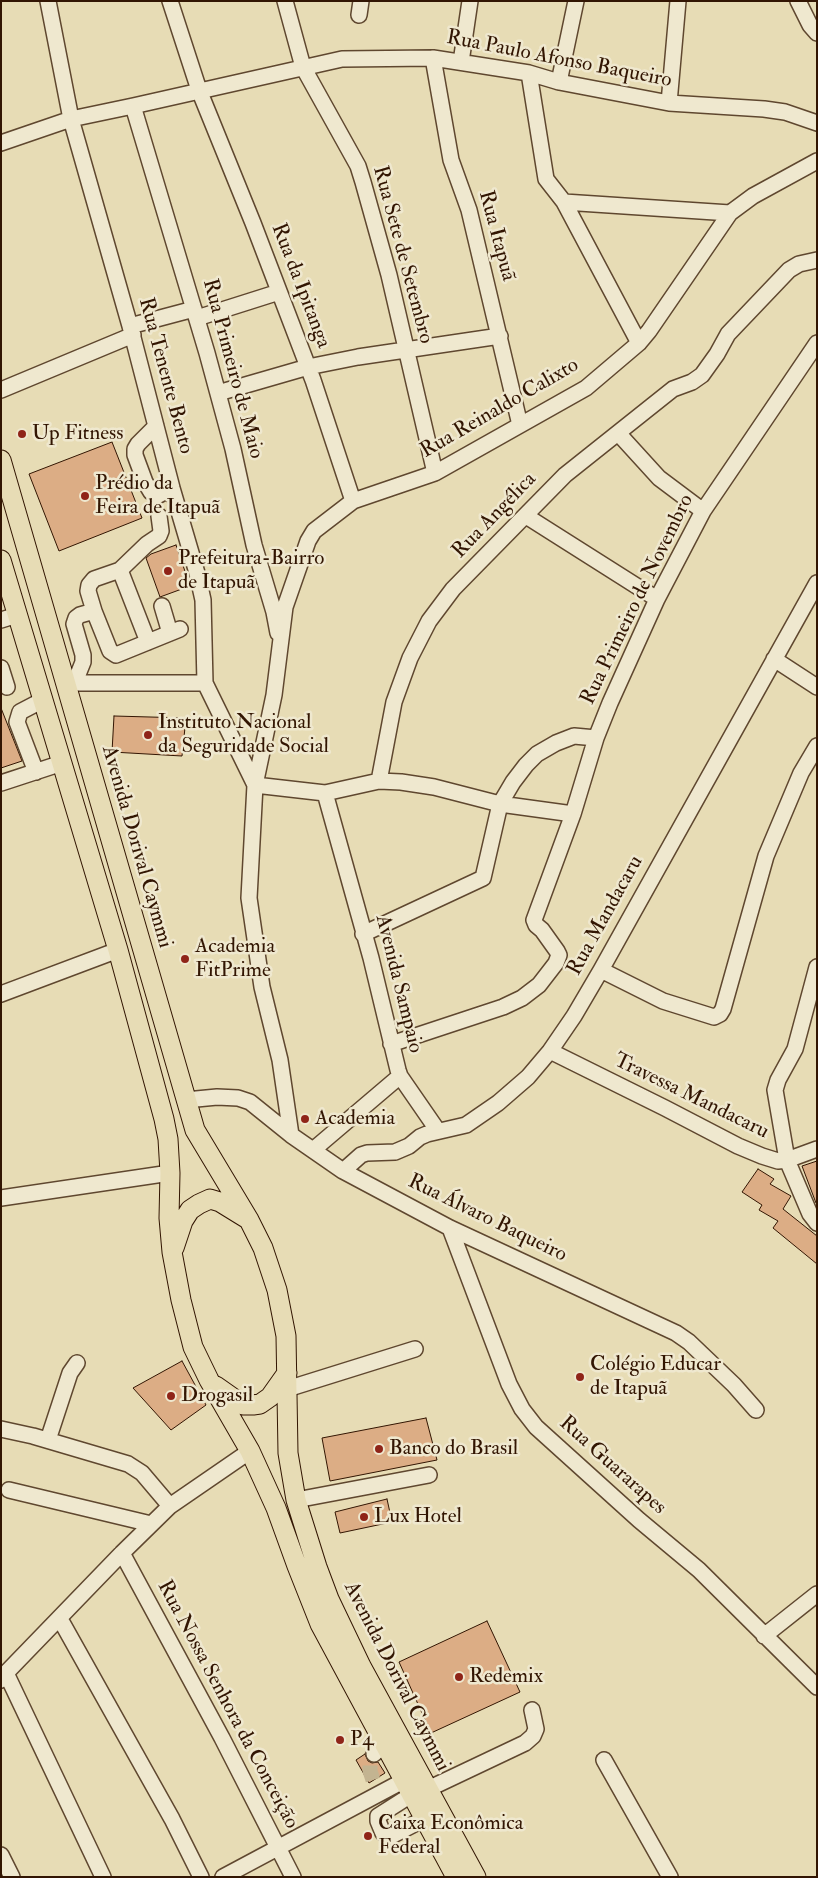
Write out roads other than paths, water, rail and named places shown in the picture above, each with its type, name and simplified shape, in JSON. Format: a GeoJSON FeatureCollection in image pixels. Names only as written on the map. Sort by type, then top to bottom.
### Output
{"type":"FeatureCollection","features":[{"type":"Feature","properties":{"kind":"main road","name":"Avenida Dorival Caymmi"},"geometry":{"type":"LineString","coordinates":[[1,460],[55,650],[70,683],[186,1100],[199,1137],[249,1220],[263,1248],[277,1290],[286,1336],[288,1453],[296,1500],[329,1599],[361,1666],[414,1788],[424,1819],[456,1877]]}},
{"type":"Feature","properties":{"kind":"main road","name":"Avenida Dorival Caymmi"},"geometry":{"type":"LineString","coordinates":[[1,560],[9,618],[43,700],[118,950],[164,1119],[168,1139],[170,1173],[169,1218],[172,1252],[181,1300],[193,1347],[209,1380],[250,1451],[276,1508],[320,1624],[379,1749],[414,1788],[476,1877]]}},
{"type":"Feature","properties":{"kind":"main road"},"geometry":{"type":"LineString","coordinates":[[172,1252],[183,1221],[190,1210],[199,1204],[210,1200],[220,1202],[249,1220]]}},
{"type":"Feature","properties":{"kind":"main road"},"geometry":{"type":"LineString","coordinates":[[209,1380],[242,1405],[260,1404],[287,1381]]}},
{"type":"Feature","properties":{"kind":"street","name":"Rua Tenente Bento"},"geometry":{"type":"LineString","coordinates":[[48,1],[71,118],[131,331],[203,600],[205,683],[255,785]]}},
{"type":"Feature","properties":{"kind":"street","name":"Rua da Ipitanga"},"geometry":{"type":"LineString","coordinates":[[170,1],[198,90],[308,367],[354,501]]}},
{"type":"Feature","properties":{"kind":"street","name":"Rua Sete de Setembro"},"geometry":{"type":"LineString","coordinates":[[285,1],[303,67],[358,166],[389,275],[435,473]]}},
{"type":"Feature","properties":{"kind":"street"},"geometry":{"type":"LineString","coordinates":[[461,62],[470,1]]}},
{"type":"Feature","properties":{"kind":"street"},"geometry":{"type":"LineString","coordinates":[[559,82],[576,1]]}},
{"type":"Feature","properties":{"kind":"street"},"geometry":{"type":"LineString","coordinates":[[669,103],[678,1]]}},
{"type":"Feature","properties":{"kind":"street"},"geometry":{"type":"LineString","coordinates":[[798,1],[810,26],[817,33]]}},
{"type":"Feature","properties":{"kind":"street","name":"Rua Paulo Afonso Baqueiro"},"geometry":{"type":"LineString","coordinates":[[1,143],[71,118],[342,59],[433,58],[529,73],[559,82],[669,103],[785,112],[817,123]]}},
{"type":"Feature","properties":{"kind":"street","name":"Rua Itapuã"},"geometry":{"type":"LineString","coordinates":[[433,58],[451,160],[469,210],[520,425]]}},
{"type":"Feature","properties":{"kind":"street"},"geometry":{"type":"LineString","coordinates":[[529,73],[546,179],[564,202],[639,343]]}},
{"type":"Feature","properties":{"kind":"street","name":"Rua Primeiro de Maio"},"geometry":{"type":"LineString","coordinates":[[133,106],[218,393],[233,448],[254,544],[274,612],[280,645]]}},
{"type":"Feature","properties":{"kind":"street","name":"Rua Reinaldo Calixto"},"geometry":{"type":"LineString","coordinates":[[291,1135],[280,1060],[262,987],[249,898],[255,785],[274,696],[285,607],[308,541],[314,531],[354,501],[435,473],[586,388],[639,343],[649,331],[730,213],[753,196],[817,161]]}},
{"type":"Feature","properties":{"kind":"street"},"geometry":{"type":"LineString","coordinates":[[564,202],[730,213]]}},
{"type":"Feature","properties":{"kind":"street","name":"Rua Angélica"},"geometry":{"type":"LineString","coordinates":[[379,781],[394,702],[410,658],[429,621],[453,589],[565,475],[673,389],[692,382],[702,375],[728,334],[789,270],[799,264],[817,260]]}},
{"type":"Feature","properties":{"kind":"street"},"geometry":{"type":"LineString","coordinates":[[1,390],[131,331],[279,292]]}},
{"type":"Feature","properties":{"kind":"street"},"geometry":{"type":"LineString","coordinates":[[218,393],[308,367],[358,357],[500,336]]}},
{"type":"Feature","properties":{"kind":"street","name":"Rua Primeiro de Novembro"},"geometry":{"type":"LineString","coordinates":[[391,1044],[503,1008],[522,998],[539,985],[556,963],[559,955],[542,930],[534,923],[573,814],[596,738],[610,702],[657,599],[702,511],[817,343]]}},
{"type":"Feature","properties":{"kind":"street"},"geometry":{"type":"LineString","coordinates":[[156,426],[138,444],[135,455],[145,482],[151,492],[157,496],[172,488]]}},
{"type":"Feature","properties":{"kind":"street"},"geometry":{"type":"LineString","coordinates":[[618,433],[659,478],[702,511]]}},
{"type":"Feature","properties":{"kind":"street"},"geometry":{"type":"LineString","coordinates":[[159,516],[161,531],[159,536],[146,544],[120,570],[94,578],[88,591],[94,611],[112,654],[119,655],[175,631],[162,606]]}},
{"type":"Feature","properties":{"kind":"street"},"geometry":{"type":"LineString","coordinates":[[526,516],[657,599]]}},
{"type":"Feature","properties":{"kind":"street"},"geometry":{"type":"LineString","coordinates":[[120,570],[148,642]]}},
{"type":"Feature","properties":{"kind":"street","name":"Rua Mandacaru"},"geometry":{"type":"LineString","coordinates":[[343,1171],[361,1155],[366,1153],[395,1152],[409,1146],[420,1137],[466,1124],[498,1103],[528,1077],[550,1052],[601,970],[817,583]]}},
{"type":"Feature","properties":{"kind":"street"},"geometry":{"type":"LineString","coordinates":[[70,683],[83,662],[74,624],[76,618],[94,611]]}},
{"type":"Feature","properties":{"kind":"street"},"geometry":{"type":"LineString","coordinates":[[55,650],[65,651],[74,646],[78,640]]}},
{"type":"Feature","properties":{"kind":"street"},"geometry":{"type":"LineString","coordinates":[[774,659],[817,687]]}},
{"type":"Feature","properties":{"kind":"street"},"geometry":{"type":"LineString","coordinates":[[1,668],[7,687]]}},
{"type":"Feature","properties":{"kind":"street"},"geometry":{"type":"LineString","coordinates":[[70,683],[205,683]]}},
{"type":"Feature","properties":{"kind":"street"},"geometry":{"type":"LineString","coordinates":[[36,772],[17,722],[20,712],[43,700]]}},
{"type":"Feature","properties":{"kind":"street"},"geometry":{"type":"LineString","coordinates":[[363,934],[483,878],[500,804],[512,782],[537,754],[556,742],[574,736],[596,738]]}},
{"type":"Feature","properties":{"kind":"street"},"geometry":{"type":"LineString","coordinates":[[601,970],[671,1004],[714,1017],[720,1014],[766,856],[801,773],[817,746]]}},
{"type":"Feature","properties":{"kind":"street"},"geometry":{"type":"LineString","coordinates":[[1,783],[62,763]]}},
{"type":"Feature","properties":{"kind":"street"},"geometry":{"type":"LineString","coordinates":[[255,785],[325,793],[379,781],[401,782],[434,787],[500,804],[573,814]]}},
{"type":"Feature","properties":{"kind":"street","name":"Avenida Sampaio"},"geometry":{"type":"LineString","coordinates":[[313,1150],[400,1076],[371,958],[325,793]]}},
{"type":"Feature","properties":{"kind":"street"},"geometry":{"type":"LineString","coordinates":[[1,994],[118,950]]}},
{"type":"Feature","properties":{"kind":"street"},"geometry":{"type":"LineString","coordinates":[[817,967],[795,1049],[778,1080],[775,1090],[786,1160],[810,1214],[817,1223]]}},
{"type":"Feature","properties":{"kind":"street","name":"Travessa Mandacaru"},"geometry":{"type":"LineString","coordinates":[[550,1052],[738,1146],[762,1156],[786,1160],[817,1149]]}},
{"type":"Feature","properties":{"kind":"street"},"geometry":{"type":"LineString","coordinates":[[400,1076],[438,1131]]}},
{"type":"Feature","properties":{"kind":"street","name":"Rua Álvaro Baqueiro"},"geometry":{"type":"LineString","coordinates":[[186,1100],[217,1097],[238,1098],[250,1102],[291,1135],[343,1171],[450,1228],[676,1333],[689,1342],[756,1410]]}},
{"type":"Feature","properties":{"kind":"street"},"geometry":{"type":"LineString","coordinates":[[1,1198],[170,1173]]}},
{"type":"Feature","properties":{"kind":"street","name":"Rua Guararapes"},"geometry":{"type":"LineString","coordinates":[[450,1228],[509,1384],[522,1408],[536,1427],[699,1570],[817,1687]]}},
{"type":"Feature","properties":{"kind":"street"},"geometry":{"type":"LineString","coordinates":[[287,1381],[415,1350]]}},
{"type":"Feature","properties":{"kind":"street"},"geometry":{"type":"LineString","coordinates":[[48,1440],[70,1373],[77,1363]]}},
{"type":"Feature","properties":{"kind":"street"},"geometry":{"type":"LineString","coordinates":[[1,1429],[48,1440],[128,1464],[142,1473],[170,1506]]}},
{"type":"Feature","properties":{"kind":"street"},"geometry":{"type":"LineString","coordinates":[[103,1877],[4,1676],[122,1553],[170,1506],[250,1451]]}},
{"type":"Feature","properties":{"kind":"street"},"geometry":{"type":"LineString","coordinates":[[296,1500],[429,1475]]}},
{"type":"Feature","properties":{"kind":"street"},"geometry":{"type":"LineString","coordinates":[[9,1490],[152,1524]]}},
{"type":"Feature","properties":{"kind":"street","name":"Rua Nossa Senhora da Conceição"},"geometry":{"type":"LineString","coordinates":[[122,1553],[222,1738],[293,1877]]}},
{"type":"Feature","properties":{"kind":"street"},"geometry":{"type":"LineString","coordinates":[[764,1636],[817,1594]]}},
{"type":"Feature","properties":{"kind":"street"},"geometry":{"type":"LineString","coordinates":[[60,1619],[167,1811],[201,1877]]}},
{"type":"Feature","properties":{"kind":"street"},"geometry":{"type":"LineString","coordinates":[[424,1819],[388,1836],[383,1833],[378,1816],[414,1788],[525,1742],[533,1736],[536,1729],[532,1710]]}},
{"type":"Feature","properties":{"kind":"street"},"geometry":{"type":"LineString","coordinates":[[604,1760],[670,1877]]}},
{"type":"Feature","properties":{"kind":"street"},"geometry":{"type":"LineString","coordinates":[[223,1877],[278,1847],[378,1786],[414,1788]]}},
{"type":"Feature","properties":{"kind":"street"},"geometry":{"type":"LineString","coordinates":[[1,1855],[12,1877]]}},
{"type":"Feature","properties":{"kind":"tunnel"},"geometry":{"type":"LineString","coordinates":[[373,1780],[370,1763],[374,1754]]}},
{"type":"Feature","properties":{"kind":"place","name":"Up Fitness"},"geometry":{"type":"Point","coordinates":[22,434]}},
{"type":"Feature","properties":{"kind":"place","name":"Prédio da Feira de Itapuã"},"geometry":{"type":"Point","coordinates":[85,496]}},
{"type":"Feature","properties":{"kind":"place","name":"Prefeitura-Bairro de Itapuã"},"geometry":{"type":"Point","coordinates":[168,571]}},
{"type":"Feature","properties":{"kind":"place","name":"Instituto Nacional da Seguridade Social"},"geometry":{"type":"Point","coordinates":[148,735]}},
{"type":"Feature","properties":{"kind":"place","name":"Academia FitPrime"},"geometry":{"type":"Point","coordinates":[185,959]}},
{"type":"Feature","properties":{"kind":"place","name":"Academia"},"geometry":{"type":"Point","coordinates":[305,1119]}},
{"type":"Feature","properties":{"kind":"place","name":"Colégio Educar de Itapuã"},"geometry":{"type":"Point","coordinates":[580,1377]}},
{"type":"Feature","properties":{"kind":"place","name":"Drogasil"},"geometry":{"type":"Point","coordinates":[171,1396]}},
{"type":"Feature","properties":{"kind":"place","name":"Banco do Brasil"},"geometry":{"type":"Point","coordinates":[379,1449]}},
{"type":"Feature","properties":{"kind":"place","name":"Lux Hotel"},"geometry":{"type":"Point","coordinates":[364,1517]}},
{"type":"Feature","properties":{"kind":"place","name":"Redemix"},"geometry":{"type":"Point","coordinates":[459,1677]}},
{"type":"Feature","properties":{"kind":"place","name":"P4"},"geometry":{"type":"Point","coordinates":[340,1740]}},
{"type":"Feature","properties":{"kind":"place","name":"Caixa Econômica Federal"},"geometry":{"type":"Point","coordinates":[368,1836]}}]}
